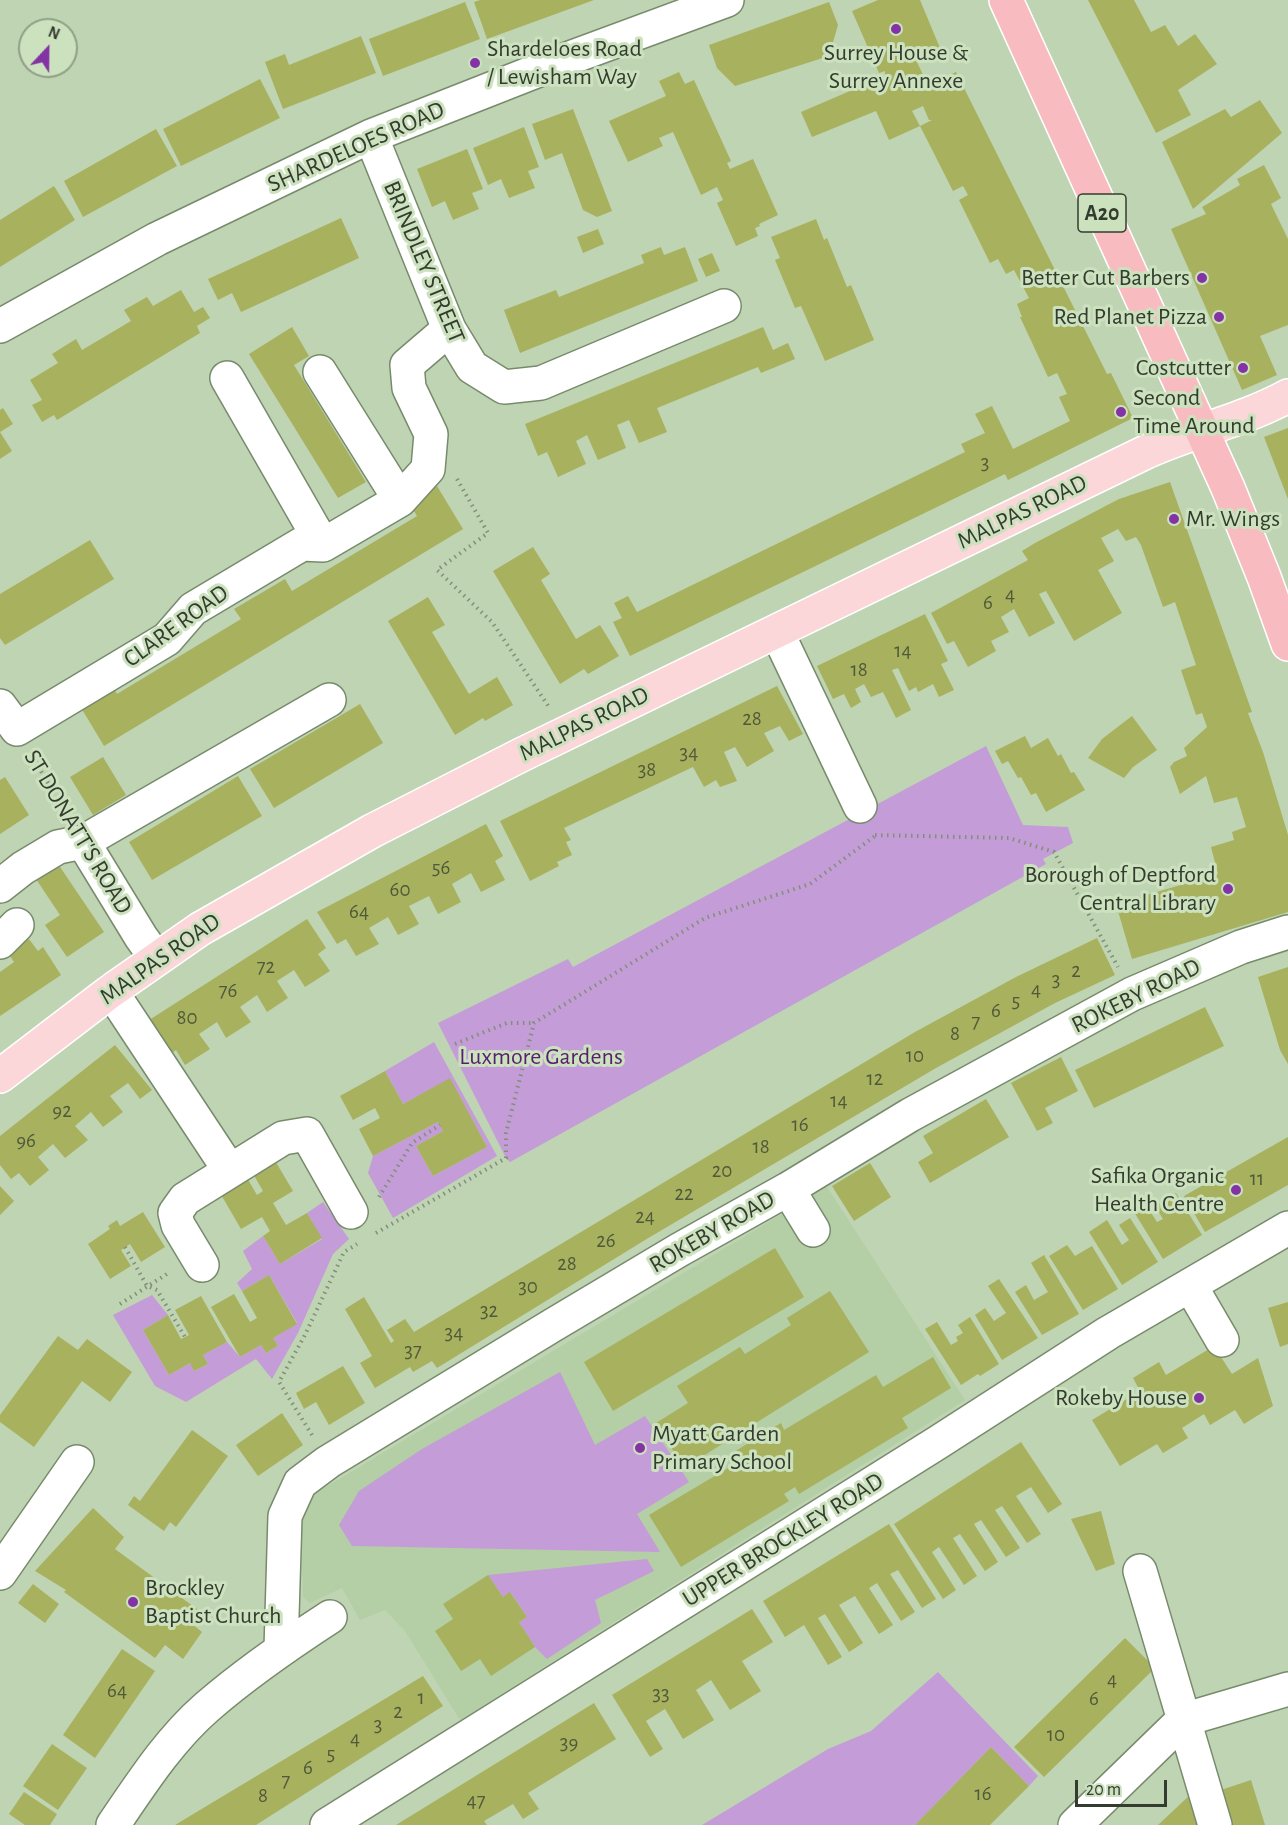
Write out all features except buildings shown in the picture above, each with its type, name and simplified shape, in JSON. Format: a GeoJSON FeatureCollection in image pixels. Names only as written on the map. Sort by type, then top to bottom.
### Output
{"type":"FeatureCollection","features":[{"type":"Feature","properties":{"kind":"highway","name":"A20"},"geometry":{"type":"LineString","coordinates":[[1006,0],[1203,432],[1260,567],[1288,644]]}},
{"type":"Feature","properties":{"kind":"main road","name":"MALPAS ROAD"},"geometry":{"type":"LineString","coordinates":[[0,1076],[156,958],[220,916],[372,831],[521,754],[1146,452],[1267,408],[1288,396]]}},
{"type":"Feature","properties":{"kind":"street","name":"SHARDELOES ROAD"},"geometry":{"type":"LineString","coordinates":[[0,326],[157,239],[370,136],[567,58],[721,1]]}},
{"type":"Feature","properties":{"kind":"street","name":"BRINDLEY STREET"},"geometry":{"type":"LineString","coordinates":[[370,136],[449,330],[472,366],[504,387],[541,383],[724,306]]}},
{"type":"Feature","properties":{"kind":"street"},"geometry":{"type":"LineString","coordinates":[[431,434],[409,388],[407,365],[449,330]]}},
{"type":"Feature","properties":{"kind":"street"},"geometry":{"type":"LineString","coordinates":[[320,372],[400,500]]}},
{"type":"Feature","properties":{"kind":"street"},"geometry":{"type":"LineString","coordinates":[[227,378],[323,545]]}},
{"type":"Feature","properties":{"kind":"street","name":"CLARE ROAD"},"geometry":{"type":"LineString","coordinates":[[8,718],[167,639],[193,609],[302,544],[323,545],[400,500],[428,469],[431,434]]}},
{"type":"Feature","properties":{"kind":"street"},"geometry":{"type":"LineString","coordinates":[[777,632],[861,806]]}},
{"type":"Feature","properties":{"kind":"street"},"geometry":{"type":"LineString","coordinates":[[0,886],[23,868],[58,847],[83,842],[329,700]]}},
{"type":"Feature","properties":{"kind":"street","name":"ST DONATT'S ROAD"},"geometry":{"type":"LineString","coordinates":[[83,842],[156,958]]}},
{"type":"Feature","properties":{"kind":"street","name":"ROKEBY ROAD"},"geometry":{"type":"LineString","coordinates":[[281,1649],[285,1516],[300,1483],[328,1462],[650,1267],[788,1189],[910,1115],[1132,994],[1240,947],[1288,933]]}},
{"type":"Feature","properties":{"kind":"street"},"geometry":{"type":"LineString","coordinates":[[111,991],[230,1171]]}},
{"type":"Feature","properties":{"kind":"street"},"geometry":{"type":"LineString","coordinates":[[202,1265],[178,1225],[175,1213],[184,1199],[283,1138],[307,1134],[363,1229]]}},
{"type":"Feature","properties":{"kind":"street"},"geometry":{"type":"LineString","coordinates":[[788,1189],[813,1230]]}},
{"type":"Feature","properties":{"kind":"street","name":"UPPER BROCKLEY ROAD"},"geometry":{"type":"LineString","coordinates":[[327,1825],[937,1443],[1108,1333],[1288,1228]]}},
{"type":"Feature","properties":{"kind":"street"},"geometry":{"type":"LineString","coordinates":[[1190,1286],[1222,1340]]}},
{"type":"Feature","properties":{"kind":"street"},"geometry":{"type":"LineString","coordinates":[[0,1573],[77,1462]]}},
{"type":"Feature","properties":{"kind":"street"},"geometry":{"type":"LineString","coordinates":[[1140,1571],[1215,1825]]}},
{"type":"Feature","properties":{"kind":"street"},"geometry":{"type":"LineString","coordinates":[[113,1825],[158,1760],[206,1708],[281,1649],[330,1617]]}},
{"type":"Feature","properties":{"kind":"street"},"geometry":{"type":"LineString","coordinates":[[1075,1825],[1183,1720],[1288,1689]]}},
{"type":"Feature","properties":{"kind":"path"},"geometry":{"type":"LineString","coordinates":[[431,434],[488,533],[437,570],[492,622],[549,707]]}},
{"type":"Feature","properties":{"kind":"path","name":"ST DONATT'S ROAD"},"geometry":{"type":"LineString","coordinates":[[8,718],[83,842]]}},
{"type":"Feature","properties":{"kind":"path"},"geometry":{"type":"LineString","coordinates":[[861,806],[875,836]]}},
{"type":"Feature","properties":{"kind":"path"},"geometry":{"type":"LineString","coordinates":[[455,1044],[507,1023],[534,1023],[705,918],[810,884],[875,836],[1009,838],[1054,852],[1132,994]]}},
{"type":"Feature","properties":{"kind":"path"},"geometry":{"type":"LineString","coordinates":[[363,1229],[506,1158],[506,1133],[534,1023]]}},
{"type":"Feature","properties":{"kind":"path"},"geometry":{"type":"LineString","coordinates":[[328,1462],[279,1382],[305,1335],[344,1252],[363,1229],[373,1207],[412,1143],[440,1125]]}},
{"type":"Feature","properties":{"kind":"path"},"geometry":{"type":"LineString","coordinates":[[125,1247],[147,1286],[157,1290],[185,1337]]}},
{"type":"Feature","properties":{"kind":"shaded area","name":"Myatt Garden Primary School"},"geometry":{"type":"Polygon","coordinates":[[[827,1187],[965,1400],[460,1720],[405,1631],[385,1610],[360,1620],[342,1588],[310,1603],[303,1597],[301,1518],[311,1496],[827,1187]]]}},
{"type":"Feature","properties":{"kind":"green space","name":"Luxmore Gardens"},"geometry":{"type":"Polygon","coordinates":[[[986,746],[1023,825],[1068,827],[1073,843],[1043,859],[1046,864],[510,1162],[506,1158],[438,1023],[568,959],[573,967],[986,746]]]}},
{"type":"Feature","properties":{"kind":"green space"},"geometry":{"type":"Polygon","coordinates":[[[434,1042],[497,1156],[393,1218],[368,1173],[373,1156],[438,1122],[443,1131],[416,1146],[433,1176],[487,1147],[450,1079],[403,1104],[385,1071],[434,1042]]]}},
{"type":"Feature","properties":{"kind":"green space"},"geometry":{"type":"Polygon","coordinates":[[[323,1202],[349,1239],[333,1254],[298,1333],[272,1379],[256,1359],[186,1402],[155,1386],[113,1315],[152,1295],[168,1315],[143,1330],[169,1375],[190,1363],[194,1371],[208,1364],[203,1355],[227,1342],[240,1357],[261,1345],[266,1353],[278,1346],[273,1338],[297,1323],[269,1275],[242,1291],[237,1283],[252,1269],[243,1251],[263,1236],[280,1264],[322,1239],[307,1213],[323,1202]]]}},
{"type":"Feature","properties":{"kind":"green space"},"geometry":{"type":"Polygon","coordinates":[[[560,1372],[595,1445],[645,1416],[689,1482],[637,1514],[660,1552],[352,1546],[339,1525],[359,1491],[422,1449],[560,1372]]]}},
{"type":"Feature","properties":{"kind":"green space"},"geometry":{"type":"Polygon","coordinates":[[[647,1559],[654,1571],[595,1600],[601,1623],[547,1659],[535,1647],[519,1622],[527,1617],[511,1593],[503,1597],[488,1575],[647,1559]]]}},
{"type":"Feature","properties":{"kind":"green space"},"geometry":{"type":"Polygon","coordinates":[[[938,1672],[1038,1776],[1029,1786],[991,1747],[915,1825],[702,1825],[828,1749],[871,1731],[938,1672]]]}},
{"type":"Feature","properties":{"kind":"place","name":"Surrey House & Surrey Annexe"},"geometry":{"type":"Point","coordinates":[896,29]}},
{"type":"Feature","properties":{"kind":"place","name":"Shardeloes Road / Lewisham Way"},"geometry":{"type":"Point","coordinates":[475,63]}},
{"type":"Feature","properties":{"kind":"place","name":"Better Cut Barbers"},"geometry":{"type":"Point","coordinates":[1202,278]}},
{"type":"Feature","properties":{"kind":"place","name":"Red Planet Pizza"},"geometry":{"type":"Point","coordinates":[1219,317]}},
{"type":"Feature","properties":{"kind":"place","name":"Costcutter"},"geometry":{"type":"Point","coordinates":[1243,368]}},
{"type":"Feature","properties":{"kind":"place","name":"Second Time Around"},"geometry":{"type":"Point","coordinates":[1121,412]}},
{"type":"Feature","properties":{"kind":"place","name":"Mr. Wings"},"geometry":{"type":"Point","coordinates":[1174,519]}},
{"type":"Feature","properties":{"kind":"place","name":"Borough of Deptford Central Library"},"geometry":{"type":"Point","coordinates":[1228,889]}},
{"type":"Feature","properties":{"kind":"place","name":"Safika Organic Health Centre"},"geometry":{"type":"Point","coordinates":[1236,1190]}},
{"type":"Feature","properties":{"kind":"place","name":"Rokeby House"},"geometry":{"type":"Point","coordinates":[1199,1398]}},
{"type":"Feature","properties":{"kind":"place","name":"Myatt Garden Primary School"},"geometry":{"type":"Point","coordinates":[640,1448]}},
{"type":"Feature","properties":{"kind":"place","name":"Brockley Baptist Church"},"geometry":{"type":"Point","coordinates":[133,1602]}}]}
